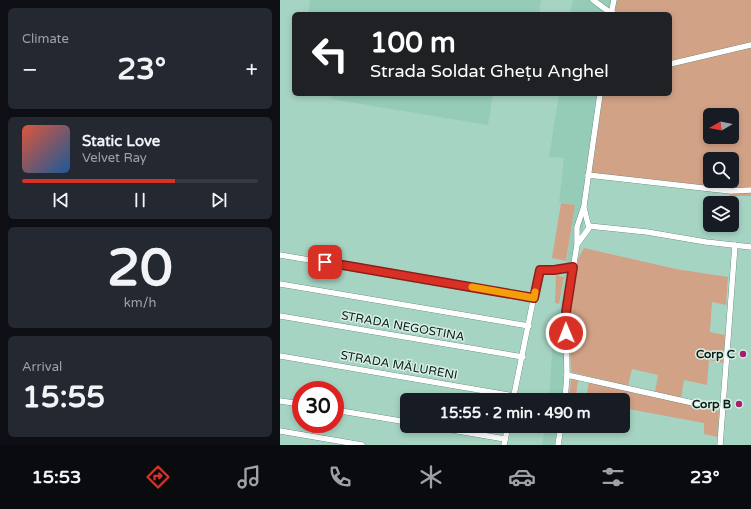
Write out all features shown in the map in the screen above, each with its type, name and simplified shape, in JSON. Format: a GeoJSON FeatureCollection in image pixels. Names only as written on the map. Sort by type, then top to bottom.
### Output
{"type":"FeatureCollection","features":[{"type":"Feature","properties":{"kind":"street"},"geometry":{"type":"LineString","coordinates":[[593,0],[610,12]]}},
{"type":"Feature","properties":{"kind":"street"},"geometry":{"type":"LineString","coordinates":[[612,12],[614,0]]}},
{"type":"Feature","properties":{"kind":"street"},"geometry":{"type":"LineString","coordinates":[[672,64],[751,45]]}},
{"type":"Feature","properties":{"kind":"street"},"geometry":{"type":"LineString","coordinates":[[566,393],[567,375],[566,312],[577,246],[577,226],[584,206],[600,96]]}},
{"type":"Feature","properties":{"kind":"street"},"geometry":{"type":"LineString","coordinates":[[588,175],[712,190],[751,190]]}},
{"type":"Feature","properties":{"kind":"street"},"geometry":{"type":"LineString","coordinates":[[577,246],[588,224],[584,206]]}},
{"type":"Feature","properties":{"kind":"street"},"geometry":{"type":"LineString","coordinates":[[579,222],[584,221],[588,224],[706,242],[751,247]]}},
{"type":"Feature","properties":{"kind":"street"},"geometry":{"type":"LineString","coordinates":[[578,230],[585,232]]}},
{"type":"Feature","properties":{"kind":"street"},"geometry":{"type":"LineString","coordinates":[[720,445],[735,245]]}},
{"type":"Feature","properties":{"kind":"street"},"geometry":{"type":"LineString","coordinates":[[280,255],[534,298]]}},
{"type":"Feature","properties":{"kind":"street"},"geometry":{"type":"LineString","coordinates":[[515,393],[540,270],[554,270],[573,267]]}},
{"type":"Feature","properties":{"kind":"street"},"geometry":{"type":"LineString","coordinates":[[280,284],[529,326]]}},
{"type":"Feature","properties":{"kind":"street","name":"STRADA NEGOSTINA"},"geometry":{"type":"LineString","coordinates":[[280,316],[523,357]]}},
{"type":"Feature","properties":{"kind":"street","name":"STRADA MĂLURENI"},"geometry":{"type":"LineString","coordinates":[[280,356],[486,393]]}},
{"type":"Feature","properties":{"kind":"street"},"geometry":{"type":"LineString","coordinates":[[567,375],[702,405]]}},
{"type":"Feature","properties":{"kind":"street"},"geometry":{"type":"LineString","coordinates":[[280,401],[292,403]]}},
{"type":"Feature","properties":{"kind":"street"},"geometry":{"type":"LineString","coordinates":[[344,412],[400,421]]}},
{"type":"Feature","properties":{"kind":"street"},"geometry":{"type":"LineString","coordinates":[[280,431],[362,445]]}},
{"type":"Feature","properties":{"kind":"street"},"geometry":{"type":"LineString","coordinates":[[462,433],[504,442]]}},
{"type":"Feature","properties":{"kind":"street"},"geometry":{"type":"LineString","coordinates":[[558,445],[560,433]]}},
{"type":"Feature","properties":{"kind":"shaded area"},"geometry":{"type":"Polygon","coordinates":[[[310,0],[541,0],[539,12],[308,12],[310,0]]]}},
{"type":"Feature","properties":{"kind":"shaded area"},"geometry":{"type":"Polygon","coordinates":[[[573,0],[617,0],[615,12],[570,12],[573,0]]]}},
{"type":"Feature","properties":{"kind":"shaded area"},"geometry":{"type":"Polygon","coordinates":[[[617,0],[751,0],[751,196],[729,196],[730,193],[591,173],[603,96],[672,96],[672,12],[615,12],[617,0]]]}},
{"type":"Feature","properties":{"kind":"shaded area"},"geometry":{"type":"Polygon","coordinates":[[[332,96],[493,96],[488,125],[331,99],[332,96]]]}},
{"type":"Feature","properties":{"kind":"shaded area"},"geometry":{"type":"Polygon","coordinates":[[[559,96],[603,96],[580,247],[574,248],[563,313],[566,373],[564,393],[549,393],[557,310],[560,307],[575,205],[559,202],[564,158],[549,157],[559,96]]]}},
{"type":"Feature","properties":{"kind":"shaded area"},"geometry":{"type":"Polygon","coordinates":[[[561,203],[575,205],[566,261],[552,258],[561,203]]]}},
{"type":"Feature","properties":{"kind":"shaded area"},"geometry":{"type":"Polygon","coordinates":[[[584,248],[676,269],[728,277],[726,305],[712,302],[710,332],[725,335],[723,363],[709,360],[707,385],[684,380],[681,398],[655,392],[658,375],[632,369],[628,386],[571,372],[569,313],[578,259],[584,248]]]}},
{"type":"Feature","properties":{"kind":"shaded area"},"geometry":{"type":"Polygon","coordinates":[[[556,275],[564,277],[559,304],[555,303],[556,275]]]}},
{"type":"Feature","properties":{"kind":"shaded area"},"geometry":{"type":"Polygon","coordinates":[[[571,379],[578,379],[577,393],[570,393],[571,379]]]}},
{"type":"Feature","properties":{"kind":"shaded area"},"geometry":{"type":"Polygon","coordinates":[[[589,381],[719,411],[718,437],[704,434],[704,423],[630,409],[630,393],[587,393],[589,381]]]}},
{"type":"Feature","properties":{"kind":"shaded area"},"geometry":{"type":"Polygon","coordinates":[[[544,433],[557,433],[555,445],[542,445],[544,433]]]}},
{"type":"Feature","properties":{"kind":"slow traffic"},"geometry":{"type":"LineString","coordinates":[[472,287],[534,298],[535,292]]}},
{"type":"Feature","properties":{"kind":"place","name":"Corp C"},"geometry":{"type":"Point","coordinates":[743,354]}},
{"type":"Feature","properties":{"kind":"place","name":"Corp B"},"geometry":{"type":"Point","coordinates":[739,404]}},
{"type":"Feature","properties":{"kind":"route"},"geometry":{"type":"LineString","coordinates":[[325,262],[534,298],[540,270],[554,270],[573,267],[566,312],[566,333]]}}]}
